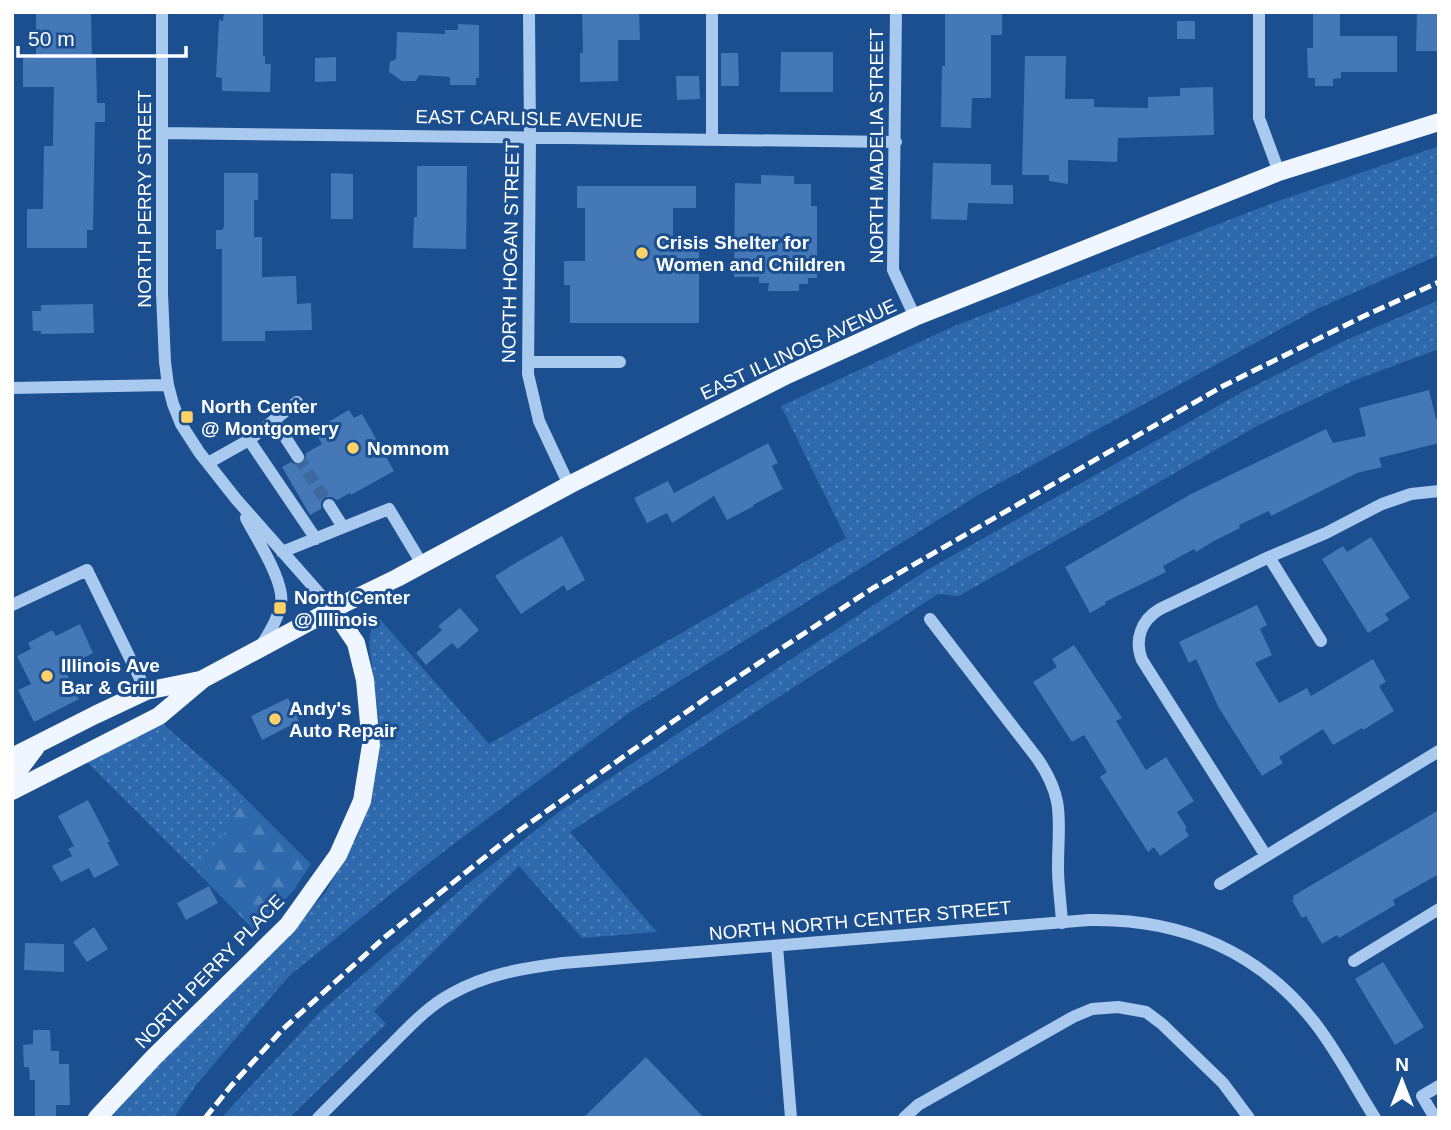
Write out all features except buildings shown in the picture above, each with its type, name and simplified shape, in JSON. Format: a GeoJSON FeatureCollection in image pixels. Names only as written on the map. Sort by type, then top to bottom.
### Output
{"type":"FeatureCollection","features":[{"type":"Feature","properties":{"kind":"main road","name":"EAST ILLINOIS AVENUE"},"geometry":{"type":"LineString","coordinates":[[12,792],[159,716],[204,679],[259,649],[569,485],[787,375],[915,317],[1279,172],[1439,122]]}},
{"type":"Feature","properties":{"kind":"main road","name":"NORTH PERRY PLACE"},"geometry":{"type":"LineString","coordinates":[[97,1118],[153,1057],[288,925],[338,855],[362,801],[371,745],[365,680],[356,643],[332,610]]}},
{"type":"Feature","properties":{"kind":"main road","name":"EAST ILLINOIS AVENUE"},"geometry":{"type":"LineString","coordinates":[[12,757],[146,691],[204,679]]}},
{"type":"Feature","properties":{"kind":"main road"},"geometry":{"type":"LineString","coordinates":[[12,779],[38,745]]}},
{"type":"Feature","properties":{"kind":"street","name":"NORTH PERRY STREET"},"geometry":{"type":"LineString","coordinates":[[162,12],[162,295],[168,385]]}},
{"type":"Feature","properties":{"kind":"street","name":"NORTH HOGAN STREET"},"geometry":{"type":"LineString","coordinates":[[529,12],[528,374],[539,421],[569,485]]}},
{"type":"Feature","properties":{"kind":"street"},"geometry":{"type":"LineString","coordinates":[[712,12],[712,138]]}},
{"type":"Feature","properties":{"kind":"street","name":"NORTH MADELIA STREET"},"geometry":{"type":"LineString","coordinates":[[896,12],[893,270],[915,317]]}},
{"type":"Feature","properties":{"kind":"street"},"geometry":{"type":"LineString","coordinates":[[1259,12],[1259,118],[1279,172]]}},
{"type":"Feature","properties":{"kind":"street","name":"EAST CARLISLE AVENUE"},"geometry":{"type":"LineString","coordinates":[[162,133],[896,142]]}},
{"type":"Feature","properties":{"kind":"street"},"geometry":{"type":"LineString","coordinates":[[528,362],[620,362]]}},
{"type":"Feature","properties":{"kind":"street"},"geometry":{"type":"LineString","coordinates":[[12,388],[168,385],[181,424],[208,463],[332,610]]}},
{"type":"Feature","properties":{"kind":"street"},"geometry":{"type":"LineString","coordinates":[[208,463],[249,440],[297,402]]}},
{"type":"Feature","properties":{"kind":"street"},"geometry":{"type":"LineString","coordinates":[[275,420],[298,457]]}},
{"type":"Feature","properties":{"kind":"street"},"geometry":{"type":"LineString","coordinates":[[249,440],[316,538]]}},
{"type":"Feature","properties":{"kind":"street"},"geometry":{"type":"LineString","coordinates":[[1266,856],[1146,667],[1138,644],[1143,623],[1154,612],[1382,504],[1411,494],[1439,491]]}},
{"type":"Feature","properties":{"kind":"street"},"geometry":{"type":"LineString","coordinates":[[236,499],[278,578],[282,602],[259,649]]}},
{"type":"Feature","properties":{"kind":"street"},"geometry":{"type":"LineString","coordinates":[[329,505],[344,527]]}},
{"type":"Feature","properties":{"kind":"street"},"geometry":{"type":"LineString","coordinates":[[282,552],[389,509],[422,564]]}},
{"type":"Feature","properties":{"kind":"street"},"geometry":{"type":"LineString","coordinates":[[1269,557],[1321,641]]}},
{"type":"Feature","properties":{"kind":"street"},"geometry":{"type":"LineString","coordinates":[[12,605],[87,570],[146,691]]}},
{"type":"Feature","properties":{"kind":"street"},"geometry":{"type":"LineString","coordinates":[[930,619],[1051,779],[1059,812],[1058,869],[1062,923]]}},
{"type":"Feature","properties":{"kind":"street"},"geometry":{"type":"LineString","coordinates":[[12,744],[38,745]]}},
{"type":"Feature","properties":{"kind":"street"},"geometry":{"type":"LineString","coordinates":[[1220,884],[1439,751]]}},
{"type":"Feature","properties":{"kind":"street"},"geometry":{"type":"LineString","coordinates":[[1354,961],[1439,909]]}},
{"type":"Feature","properties":{"kind":"street","name":"NORTH NORTH CENTER STREET"},"geometry":{"type":"LineString","coordinates":[[318,1118],[426,1010],[450,994],[482,979],[515,970],[1110,920],[1154,925],[1203,938],[1245,959],[1282,987],[1316,1024],[1375,1118]]}},
{"type":"Feature","properties":{"kind":"street"},"geometry":{"type":"LineString","coordinates":[[777,946],[791,1118]]}},
{"type":"Feature","properties":{"kind":"street"},"geometry":{"type":"LineString","coordinates":[[904,1118],[918,1105],[1073,1017],[1092,1009],[1118,1007],[1146,1012],[1162,1024],[1223,1083],[1249,1118]]}},
{"type":"Feature","properties":{"kind":"street"},"geometry":{"type":"LineString","coordinates":[[1435,1118],[1422,1096],[1439,1086]]}},
{"type":"Feature","properties":{"kind":"green space"},"geometry":{"type":"Polygon","coordinates":[[[1439,146],[1439,255],[1317,309],[978,495],[630,712],[443,852],[289,976],[196,1085],[174,1118],[108,1118],[325,893],[357,837],[375,779],[379,724],[369,643],[371,629],[378,617],[489,744],[846,538],[781,406],[952,327],[1278,201],[1439,146]]]}},
{"type":"Feature","properties":{"kind":"green space"},"geometry":{"type":"Polygon","coordinates":[[[1439,300],[1439,349],[1355,380],[1259,425],[959,596],[938,594],[570,832],[657,932],[582,938],[519,866],[374,1011],[386,1024],[289,1118],[221,1118],[320,1012],[465,886],[560,811],[927,570],[1246,390],[1344,341],[1439,300]]]}},
{"type":"Feature","properties":{"kind":"green space"},"geometry":{"type":"Polygon","coordinates":[[[161,722],[245,798],[199,874],[86,761],[161,722]]]}},
{"type":"Feature","properties":{"kind":"green space"},"geometry":{"type":"Polygon","coordinates":[[[245,798],[311,864],[294,890],[255,931],[199,874],[245,798]]]}},
{"type":"Feature","properties":{"kind":"tunnel"},"geometry":{"type":"LineString","coordinates":[[298,457],[329,505]]}},
{"type":"Feature","properties":{"kind":"railway"},"geometry":{"type":"LineString","coordinates":[[205,1118],[283,1029],[385,937],[510,837],[712,694],[873,588],[1223,386],[1439,282]]}},
{"type":"Feature","properties":{"kind":"place","name":"Crisis Shelter for Women and Children"},"geometry":{"type":"Point","coordinates":[642,253]}},
{"type":"Feature","properties":{"kind":"place","name":"North Center @ Montgomery"},"geometry":{"type":"Point","coordinates":[187,417]}},
{"type":"Feature","properties":{"kind":"place","name":"Nomnom"},"geometry":{"type":"Point","coordinates":[353,448]}},
{"type":"Feature","properties":{"kind":"place","name":"North Center @ Illinois"},"geometry":{"type":"Point","coordinates":[280,608]}},
{"type":"Feature","properties":{"kind":"place","name":"Illinois Ave Bar & Grill"},"geometry":{"type":"Point","coordinates":[47,676]}},
{"type":"Feature","properties":{"kind":"place","name":"Andy's Auto Repair"},"geometry":{"type":"Point","coordinates":[275,719]}}]}
